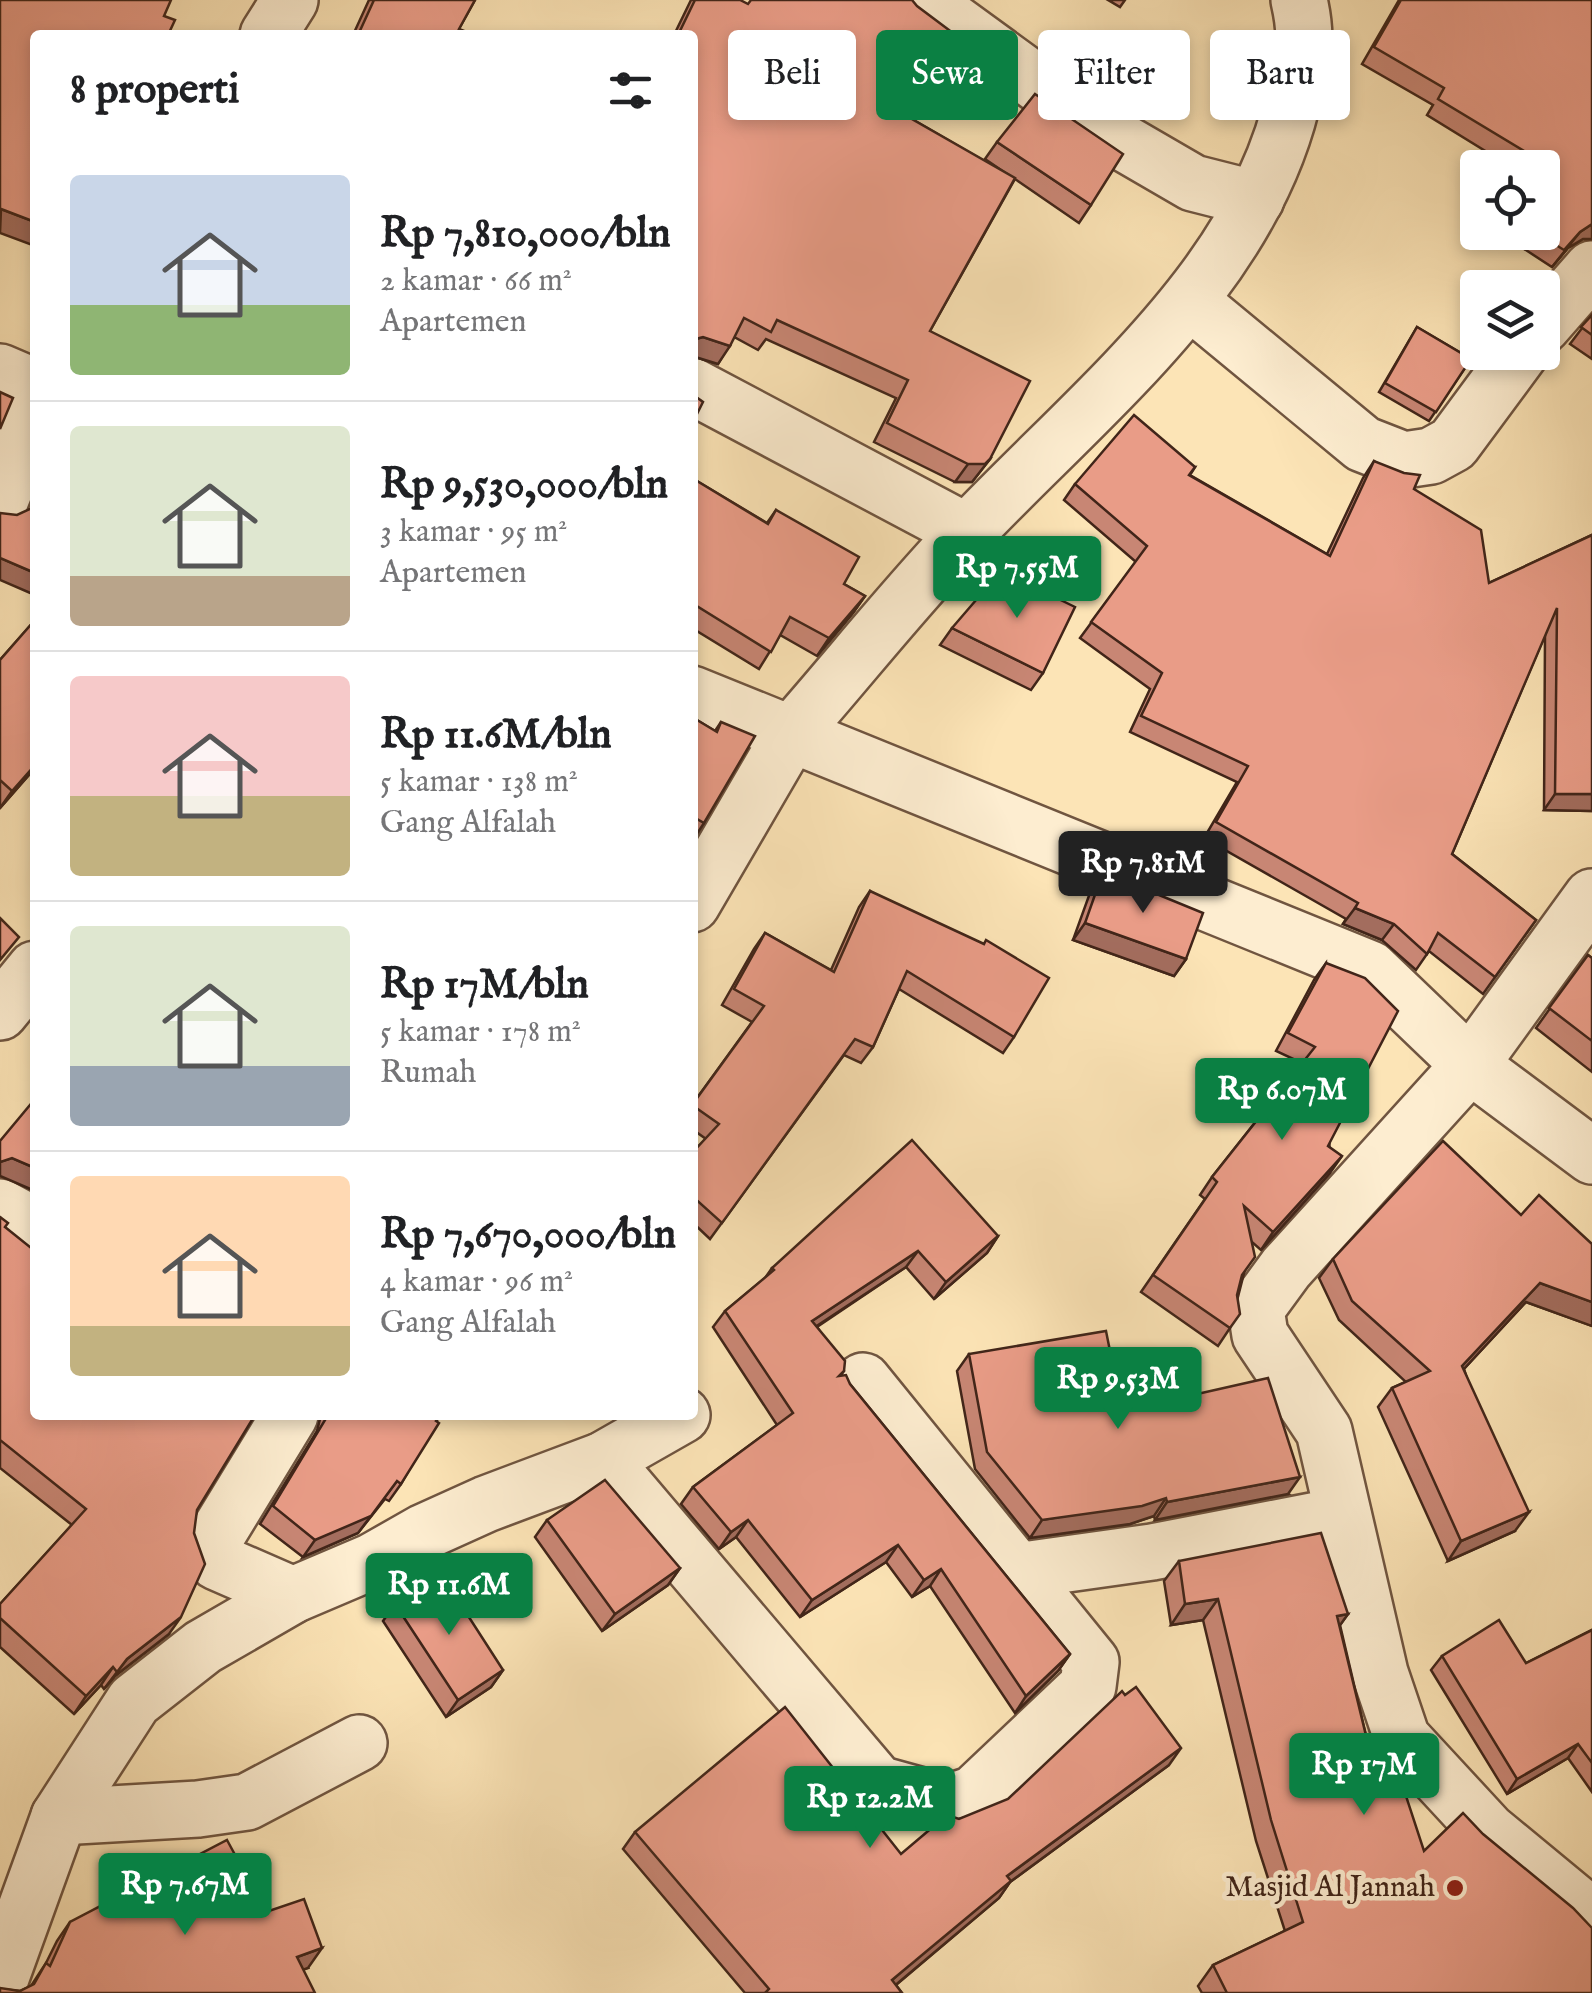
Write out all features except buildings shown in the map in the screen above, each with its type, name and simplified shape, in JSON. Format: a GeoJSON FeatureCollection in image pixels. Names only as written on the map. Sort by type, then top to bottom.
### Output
{"type":"FeatureCollection","features":[{"type":"Feature","properties":{"kind":"street"},"geometry":{"type":"LineString","coordinates":[[271,30],[290,0]]}},
{"type":"Feature","properties":{"kind":"street"},"geometry":{"type":"LineString","coordinates":[[923,0],[1100,129],[1193,184],[1256,200]]}},
{"type":"Feature","properties":{"kind":"street"},"geometry":{"type":"LineString","coordinates":[[698,894],[792,734],[967,532],[1191,302],[1256,200],[1288,121],[1307,31],[1300,0]]}},
{"type":"Feature","properties":{"kind":"street"},"geometry":{"type":"LineString","coordinates":[[1560,305],[1592,269]]}},
{"type":"Feature","properties":{"kind":"street"},"geometry":{"type":"LineString","coordinates":[[1191,302],[1363,444],[1404,460],[1431,456],[1453,444],[1508,370]]}},
{"type":"Feature","properties":{"kind":"street"},"geometry":{"type":"LineString","coordinates":[[0,372],[30,385]]}},
{"type":"Feature","properties":{"kind":"street"},"geometry":{"type":"LineString","coordinates":[[698,389],[967,532]]}},
{"type":"Feature","properties":{"kind":"street"},"geometry":{"type":"LineString","coordinates":[[0,501],[30,426]]}},
{"type":"Feature","properties":{"kind":"street"},"geometry":{"type":"LineString","coordinates":[[698,696],[1370,969],[1470,1065],[1592,1156]]}},
{"type":"Feature","properties":{"kind":"street"},"geometry":{"type":"LineString","coordinates":[[1592,898],[1470,1065],[1286,1268],[1256,1310],[1260,1335],[1324,1431],[1380,1673],[1402,1738],[1488,1830],[1592,1917]]}},
{"type":"Feature","properties":{"kind":"street"},"geometry":{"type":"LineString","coordinates":[[0,1012],[30,975]]}},
{"type":"Feature","properties":{"kind":"street"},"geometry":{"type":"LineString","coordinates":[[0,1208],[30,1223]]}},
{"type":"Feature","properties":{"kind":"street"},"geometry":{"type":"LineString","coordinates":[[603,1460],[878,1784],[947,1803],[974,1794],[1088,1686],[1091,1662],[863,1381]]}},
{"type":"Feature","properties":{"kind":"street"},"geometry":{"type":"LineString","coordinates":[[287,1420],[212,1544],[216,1562],[293,1595]]}},
{"type":"Feature","properties":{"kind":"street"},"geometry":{"type":"LineString","coordinates":[[0,1980],[59,1817],[134,1701],[204,1647],[293,1595],[374,1562],[424,1532],[486,1504],[603,1460],[674,1420]]}},
{"type":"Feature","properties":{"kind":"street"},"geometry":{"type":"LineString","coordinates":[[1017,1570],[1152,1552],[1343,1515]]}},
{"type":"Feature","properties":{"kind":"street"},"geometry":{"type":"LineString","coordinates":[[59,1817],[198,1809],[247,1802],[359,1743]]}},
{"type":"Feature","properties":{"kind":"place","name":"Masjid Al Jannah"},"geometry":{"type":"Point","coordinates":[1455,1888]}}]}
